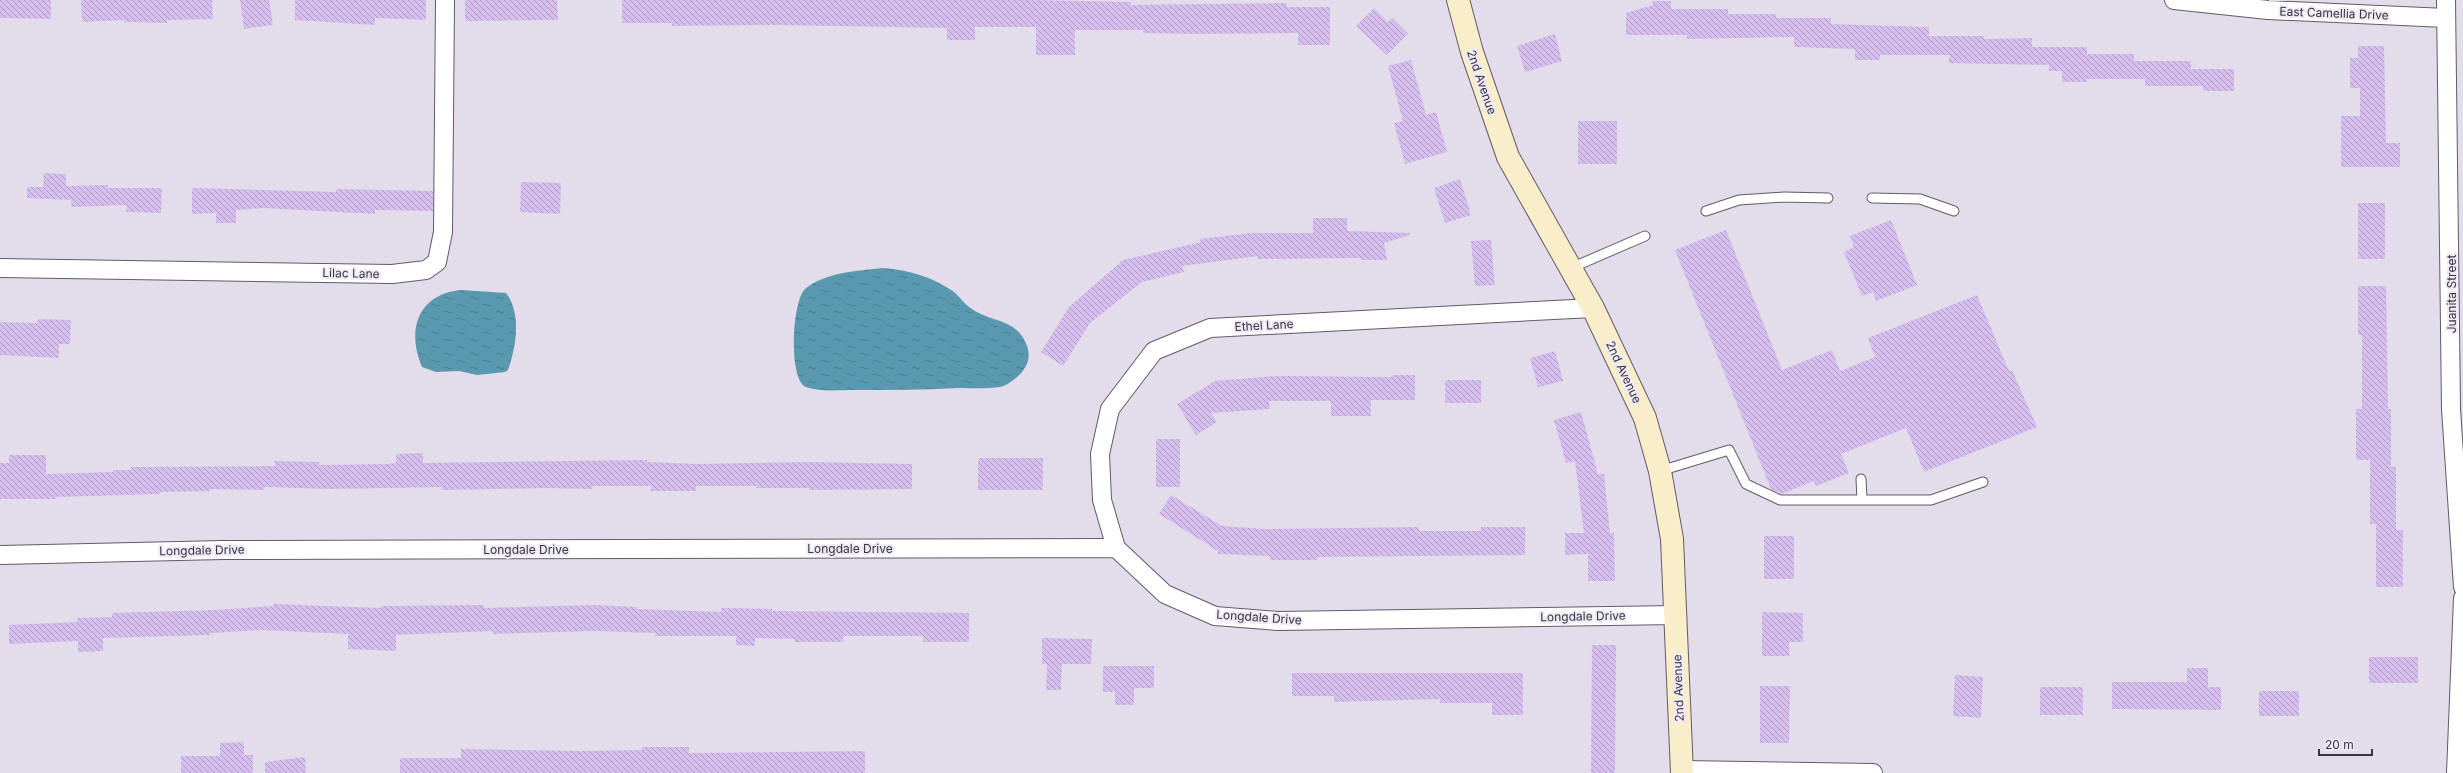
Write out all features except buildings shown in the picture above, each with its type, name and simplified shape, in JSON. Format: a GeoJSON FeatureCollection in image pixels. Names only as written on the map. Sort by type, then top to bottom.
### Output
{"type":"FeatureCollection","features":[{"type":"Feature","properties":{"kind":"street","name":"Lilac Lane"},"geometry":{"type":"LineString","coordinates":[[0,268],[392,274],[426,270],[438,262],[443,232],[445,0]]}},
{"type":"Feature","properties":{"kind":"street","name":"2nd Avenue"},"geometry":{"type":"LineString","coordinates":[[1458,0],[1472,52],[1508,157],[1593,308],[1642,411],[1660,471],[1672,539],[1677,615],[1682,772]]}},
{"type":"Feature","properties":{"kind":"street","name":"East Camellia Drive"},"geometry":{"type":"LineString","coordinates":[[2174,0],[2268,10],[2446,18]]}},
{"type":"Feature","properties":{"kind":"street","name":"Juanita Street"},"geometry":{"type":"LineString","coordinates":[[2446,0],[2451,409],[2463,587]]}},
{"type":"Feature","properties":{"kind":"street","name":"Ethel Lane"},"geometry":{"type":"LineString","coordinates":[[1116,548],[1102,500],[1100,454],[1110,409],[1154,352],[1210,328],[1593,308]]}},
{"type":"Feature","properties":{"kind":"street","name":"Longdale Drive"},"geometry":{"type":"LineString","coordinates":[[0,556],[231,550],[1116,548],[1165,594],[1214,616],[1278,620],[1677,615]]}},
{"type":"Feature","properties":{"kind":"street"},"geometry":{"type":"LineString","coordinates":[[2456,773],[2463,598]]}},
{"type":"Feature","properties":{"kind":"street"},"geometry":{"type":"LineString","coordinates":[[1682,772],[1873,773]]}},
{"type":"Feature","properties":{"kind":"lane"},"geometry":{"type":"LineString","coordinates":[[1706,211],[1739,200],[1784,197],[1828,198]]}},
{"type":"Feature","properties":{"kind":"lane"},"geometry":{"type":"LineString","coordinates":[[1872,198],[1920,199],[1954,211]]}},
{"type":"Feature","properties":{"kind":"lane"},"geometry":{"type":"LineString","coordinates":[[1571,268],[1645,236]]}},
{"type":"Feature","properties":{"kind":"lane"},"geometry":{"type":"LineString","coordinates":[[1660,471],[1729,450],[1746,484],[1780,500],[1931,500],[1983,482]]}},
{"type":"Feature","properties":{"kind":"lane"},"geometry":{"type":"LineString","coordinates":[[1862,479],[1862,499]]}},
{"type":"Feature","properties":{"kind":"water"},"geometry":{"type":"Polygon","coordinates":[[[883,268],[902,270],[938,282],[954,292],[972,309],[1003,322],[1017,330],[1023,337],[1028,352],[1028,361],[1022,372],[1007,384],[1000,387],[990,388],[817,390],[806,387],[800,381],[796,370],[794,356],[797,308],[805,289],[822,279],[842,273],[883,268]]]}},
{"type":"Feature","properties":{"kind":"water"},"geometry":{"type":"Polygon","coordinates":[[[461,290],[506,293],[511,301],[516,321],[516,331],[511,361],[508,370],[505,372],[477,375],[459,371],[436,372],[422,367],[417,353],[415,340],[419,316],[426,306],[435,299],[446,293],[461,290]]]}}]}
